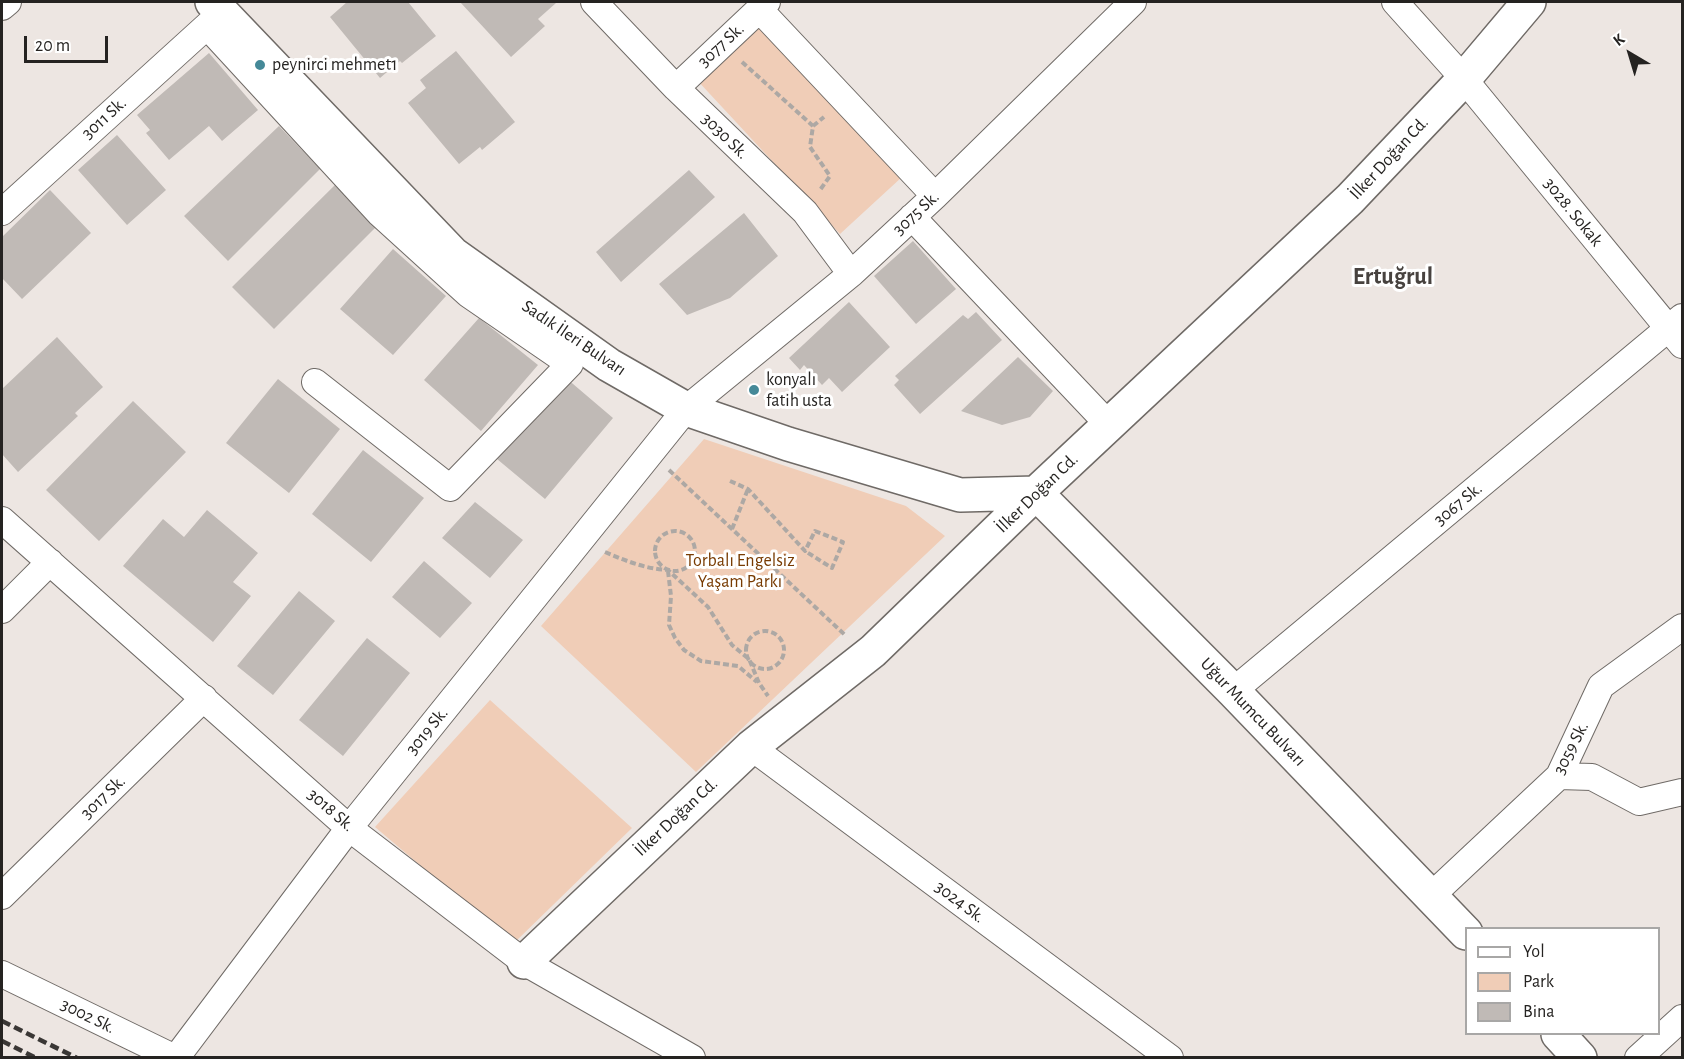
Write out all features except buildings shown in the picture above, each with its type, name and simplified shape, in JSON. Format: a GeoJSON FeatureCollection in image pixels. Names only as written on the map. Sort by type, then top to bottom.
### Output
{"type":"FeatureCollection","features":[{"type":"Feature","properties":{"kind":"main road","name":"İlker Doğan Cd."},"geometry":{"type":"LineString","coordinates":[[524,962],[751,747],[867,656],[1036,493],[1350,199],[1464,79],[1529,2]]}},
{"type":"Feature","properties":{"kind":"main road","name":"Sadık İleri Bulvarı"},"geometry":{"type":"LineString","coordinates":[[213,13],[453,254],[609,365],[686,409],[788,444],[960,495],[1036,493]]}},
{"type":"Feature","properties":{"kind":"main road","name":"Uğur Mumcu Bulvarı"},"geometry":{"type":"LineString","coordinates":[[1036,493],[1233,691],[1465,931]]}},
{"type":"Feature","properties":{"kind":"main road"},"geometry":{"type":"LineString","coordinates":[[1559,1035],[1580,1058]]}},
{"type":"Feature","properties":{"kind":"street"},"geometry":{"type":"LineString","coordinates":[[2,7],[8,2]]}},
{"type":"Feature","properties":{"kind":"street","name":"3030 Sk."},"geometry":{"type":"LineString","coordinates":[[594,2],[676,88],[805,212],[851,274]]}},
{"type":"Feature","properties":{"kind":"street","name":"3075 Sk."},"geometry":{"type":"LineString","coordinates":[[686,409],[851,274],[1132,2]]}},
{"type":"Feature","properties":{"kind":"street","name":"3028. Sokak"},"geometry":{"type":"LineString","coordinates":[[1395,2],[1464,79],[1678,330]]}},
{"type":"Feature","properties":{"kind":"street"},"geometry":{"type":"LineString","coordinates":[[763,5],[934,196]]}},
{"type":"Feature","properties":{"kind":"street","name":"3077 Sk."},"geometry":{"type":"LineString","coordinates":[[676,88],[763,5]]}},
{"type":"Feature","properties":{"kind":"street"},"geometry":{"type":"LineString","coordinates":[[213,13],[389,222],[468,294],[570,364],[450,488],[315,382]]}},
{"type":"Feature","properties":{"kind":"street","name":"3011 Sk."},"geometry":{"type":"LineString","coordinates":[[2,212],[213,13]]}},
{"type":"Feature","properties":{"kind":"street"},"geometry":{"type":"LineString","coordinates":[[912,217],[1109,425]]}},
{"type":"Feature","properties":{"kind":"street","name":"3067 Sk."},"geometry":{"type":"LineString","coordinates":[[1233,691],[1678,330]]}},
{"type":"Feature","properties":{"kind":"street","name":"3019 Sk."},"geometry":{"type":"LineString","coordinates":[[175,1058],[350,828],[686,409]]}},
{"type":"Feature","properties":{"kind":"street","name":"3018 Sk."},"geometry":{"type":"LineString","coordinates":[[2,520],[350,828],[524,962],[692,1058]]}},
{"type":"Feature","properties":{"kind":"street"},"geometry":{"type":"LineString","coordinates":[[2,610],[50,562]]}},
{"type":"Feature","properties":{"kind":"street","name":"3059 Sk."},"geometry":{"type":"LineString","coordinates":[[1432,896],[1559,776],[1601,686],[1683,627]]}},
{"type":"Feature","properties":{"kind":"street","name":"3017 Sk."},"geometry":{"type":"LineString","coordinates":[[2,896],[204,698]]}},
{"type":"Feature","properties":{"kind":"street","name":"3024 Sk."},"geometry":{"type":"LineString","coordinates":[[751,747],[1170,1058]]}},
{"type":"Feature","properties":{"kind":"street"},"geometry":{"type":"LineString","coordinates":[[1559,776],[1592,777],[1639,802],[1683,792]]}},
{"type":"Feature","properties":{"kind":"street","name":"3002 Sk."},"geometry":{"type":"LineString","coordinates":[[2,974],[175,1058]]}},
{"type":"Feature","properties":{"kind":"street"},"geometry":{"type":"LineString","coordinates":[[1638,1058],[1683,1018]]}},
{"type":"Feature","properties":{"kind":"path"},"geometry":{"type":"LineString","coordinates":[[721,44],[813,126],[810,147],[830,176],[805,212]]}},
{"type":"Feature","properties":{"kind":"path"},"geometry":{"type":"LineString","coordinates":[[651,453],[867,656]]}},
{"type":"Feature","properties":{"kind":"path"},"geometry":{"type":"LineString","coordinates":[[730,481],[748,489],[805,551],[832,568],[843,542],[814,531],[805,551]]}},
{"type":"Feature","properties":{"kind":"path"},"geometry":{"type":"LineString","coordinates":[[732,529],[748,489]]}},
{"type":"Feature","properties":{"kind":"path"},"geometry":{"type":"LineString","coordinates":[[579,542],[628,562],[654,569],[668,570],[679,572],[694,559],[696,552],[692,539],[681,532],[668,533],[656,546],[657,558],[660,564],[668,570],[678,582],[698,596],[732,645],[749,659],[757,667],[775,666],[783,656],[783,644],[776,634],[758,632],[747,647],[749,659],[759,683]]}},
{"type":"Feature","properties":{"kind":"path"},"geometry":{"type":"LineString","coordinates":[[668,570],[671,596],[669,625],[684,650],[701,661],[738,666],[759,683],[786,719]]}},
{"type":"Feature","properties":{"kind":"green space"},"geometry":{"type":"Polygon","coordinates":[[[755,23],[902,177],[840,234],[696,79],[755,23]]]}},
{"type":"Feature","properties":{"kind":"green space","name":"Torbalı Engelsiz Yaşam Parkı"},"geometry":{"type":"Polygon","coordinates":[[[704,439],[906,506],[945,536],[696,772],[541,626],[704,439]]]}},
{"type":"Feature","properties":{"kind":"green space"},"geometry":{"type":"Polygon","coordinates":[[[490,700],[632,828],[513,944],[375,827],[490,700]]]}},
{"type":"Feature","properties":{"kind":"railway"},"geometry":{"type":"LineString","coordinates":[[2,1021],[77,1058]]}},
{"type":"Feature","properties":{"kind":"railway"},"geometry":{"type":"LineString","coordinates":[[2,1041],[36,1058]]}},
{"type":"Feature","properties":{"kind":"place","name":"peynirci mehmet1"},"geometry":{"type":"Point","coordinates":[260,65]}},
{"type":"Feature","properties":{"kind":"place","name":"konyalı fatih usta"},"geometry":{"type":"Point","coordinates":[754,390]}},
{"type":"Feature","properties":{"kind":"district","name":"Ertuğrul"},"geometry":{"type":"Point","coordinates":[1393,277]}}]}
